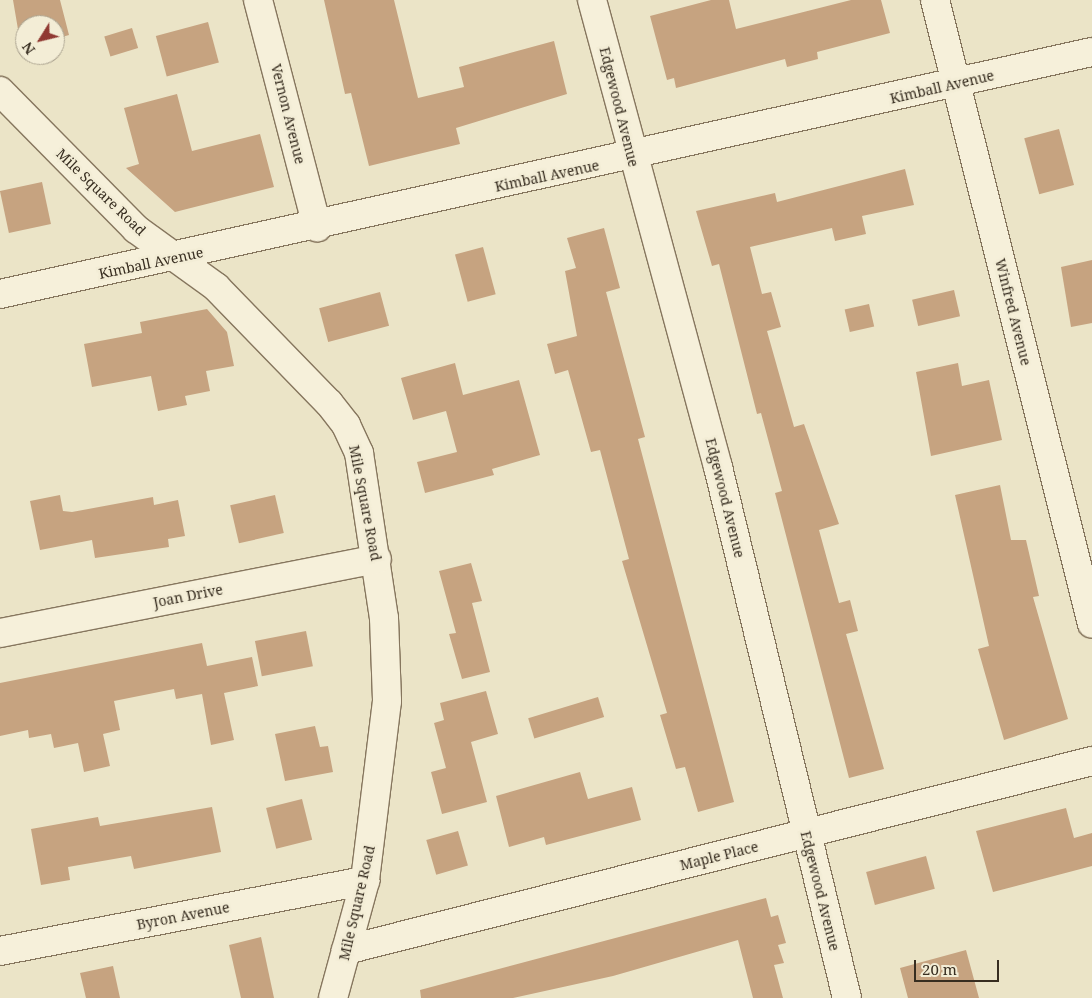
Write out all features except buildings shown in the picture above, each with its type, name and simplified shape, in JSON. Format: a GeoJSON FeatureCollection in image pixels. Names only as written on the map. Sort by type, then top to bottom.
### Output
{"type":"FeatureCollection","features":[{"type":"Feature","properties":{"kind":"street","name":"Vernon Avenue"},"geometry":{"type":"LineString","coordinates":[[258,0],[317,227]]}},
{"type":"Feature","properties":{"kind":"street","name":"Edgewood Avenue"},"geometry":{"type":"LineString","coordinates":[[592,0],[631,158],[718,466],[805,834],[847,998]]}},
{"type":"Feature","properties":{"kind":"street","name":"Winfred Avenue"},"geometry":{"type":"LineString","coordinates":[[935,0],[1092,624]]}},
{"type":"Feature","properties":{"kind":"street","name":"Kimball Avenue"},"geometry":{"type":"LineString","coordinates":[[0,294],[176,258],[631,158],[1092,52]]}},
{"type":"Feature","properties":{"kind":"street","name":"Mile Square Road"},"geometry":{"type":"LineString","coordinates":[[0,91],[136,229],[216,288],[346,425],[359,453],[377,560],[387,701],[365,881],[334,998]]}},
{"type":"Feature","properties":{"kind":"street","name":"Joan Drive"},"geometry":{"type":"LineString","coordinates":[[0,633],[377,560]]}},
{"type":"Feature","properties":{"kind":"street","name":"Maple Place"},"geometry":{"type":"LineString","coordinates":[[346,950],[1092,761]]}},
{"type":"Feature","properties":{"kind":"street","name":"Byron Avenue"},"geometry":{"type":"LineString","coordinates":[[0,951],[365,881]]}}]}
